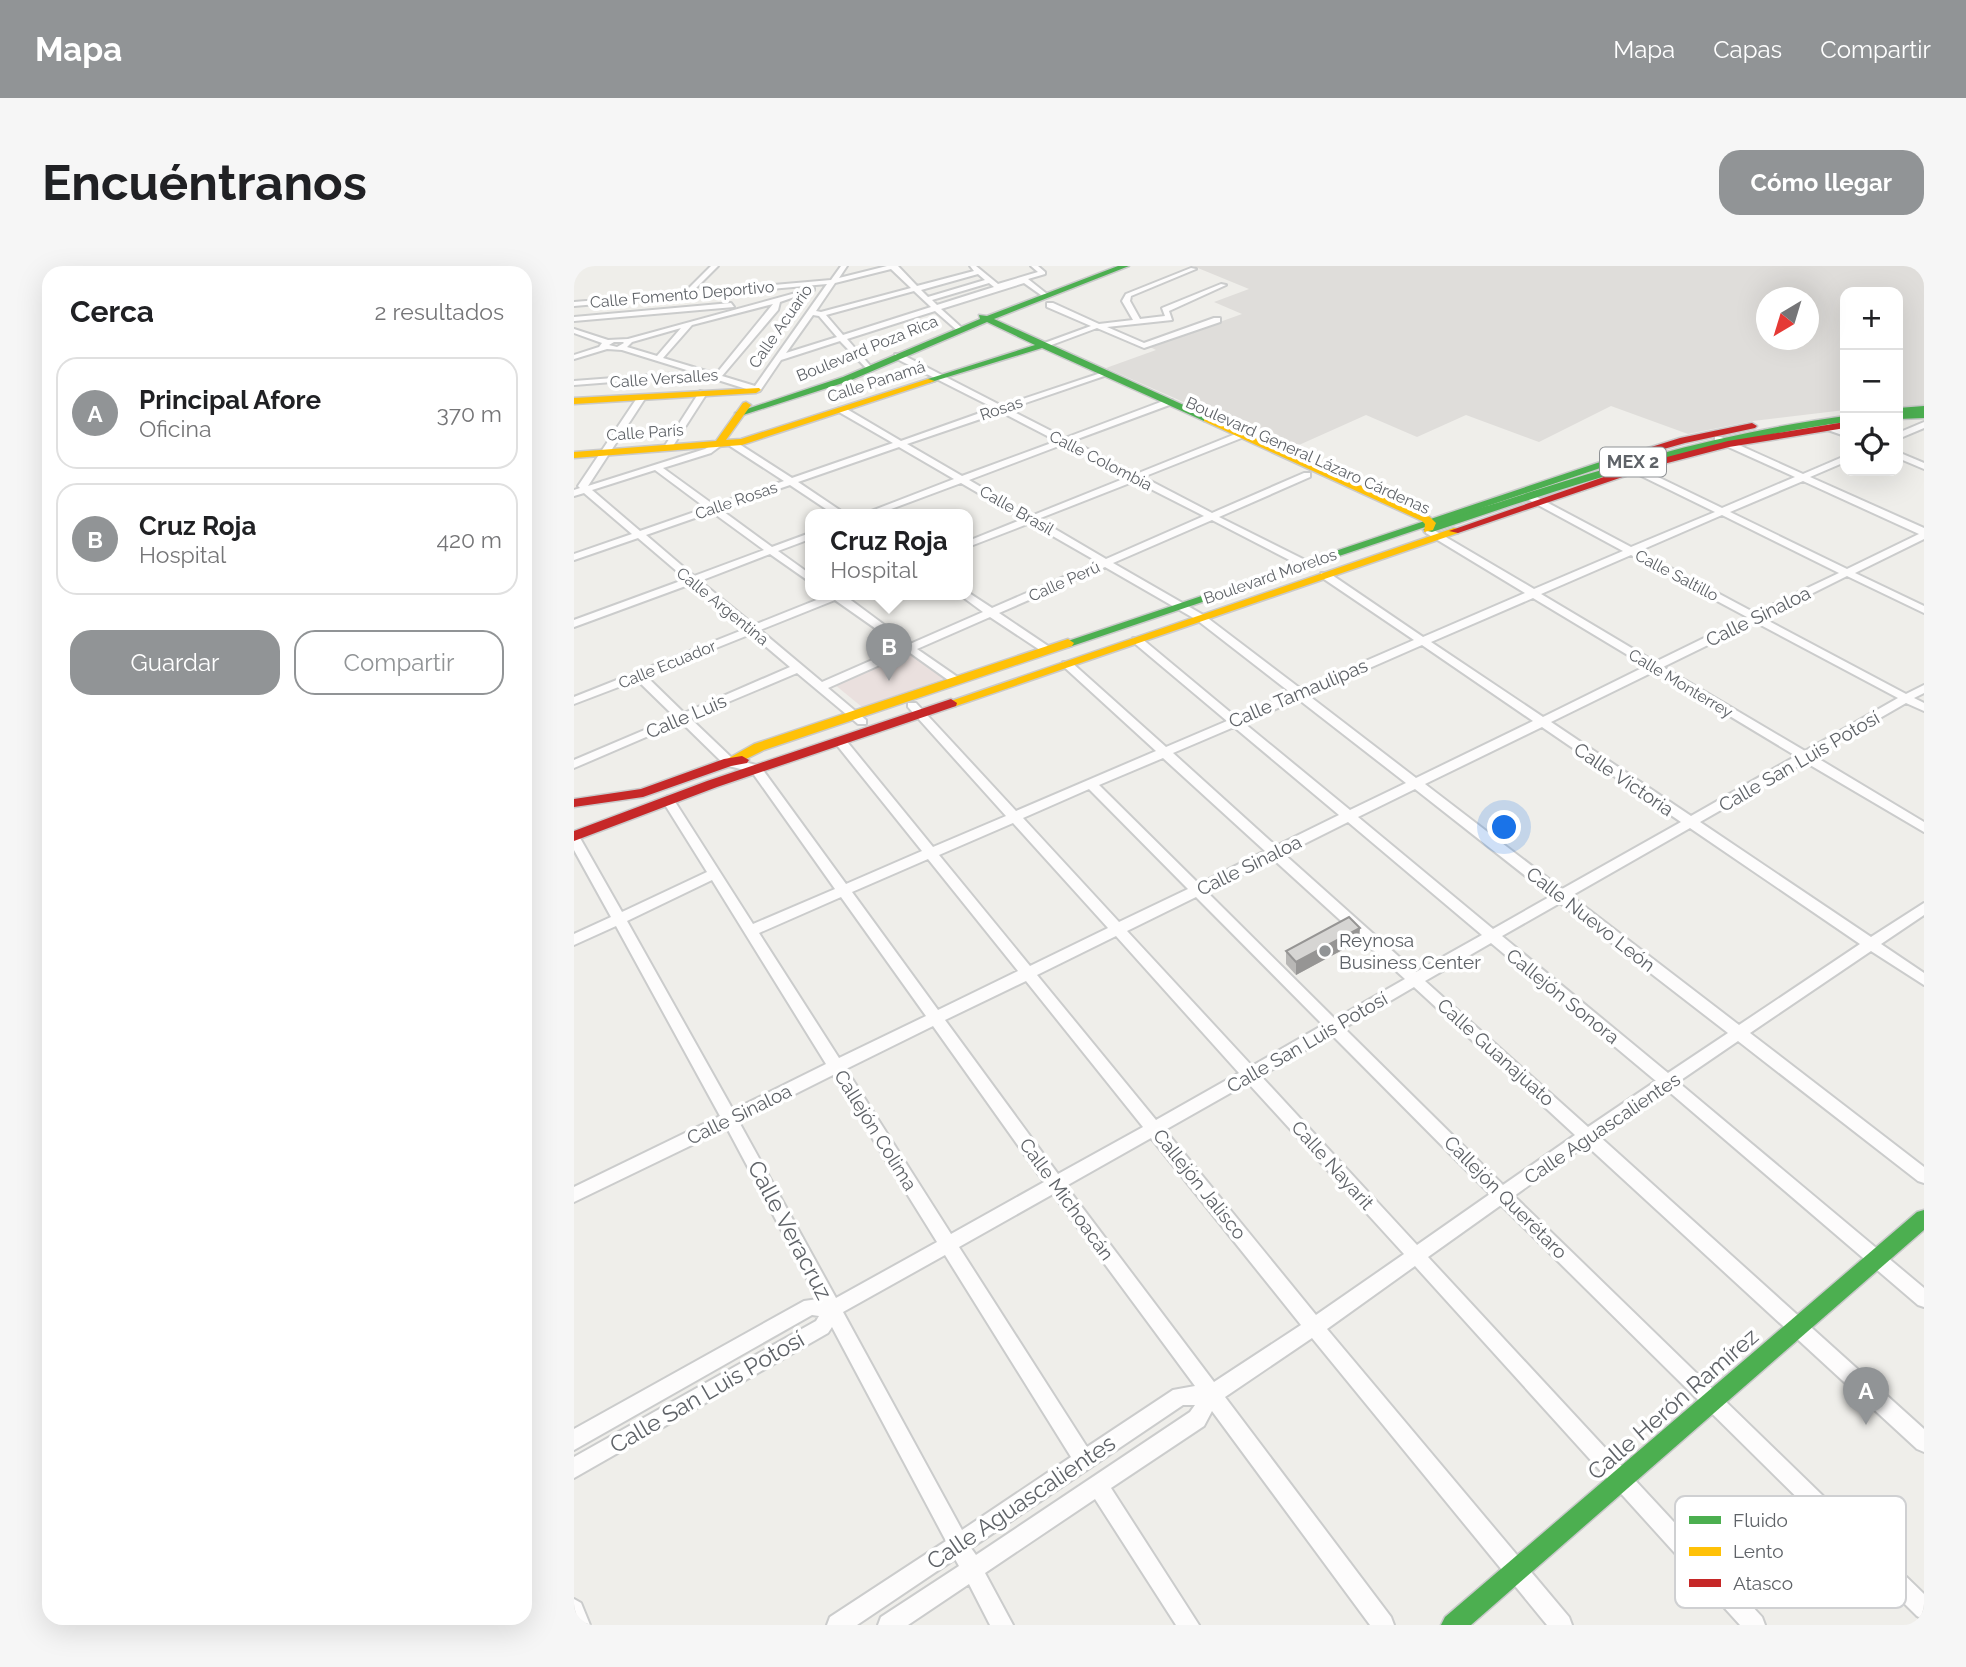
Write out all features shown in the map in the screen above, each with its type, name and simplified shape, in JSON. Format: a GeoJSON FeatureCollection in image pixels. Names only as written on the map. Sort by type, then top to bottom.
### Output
{"type":"FeatureCollection","features":[{"type":"Feature","properties":{"kind":"main road","name":"Boulevard Poza Rica"},"geometry":{"type":"LineString","coordinates":[[974,323],[1047,300],[1115,266]]}},
{"type":"Feature","properties":{"kind":"main road","name":"Boulevard Poza Rica"},"geometry":{"type":"LineString","coordinates":[[740,413],[831,384],[974,323],[1125,266]]}},
{"type":"Feature","properties":{"kind":"main road","name":"Boulevard General Lázaro Cárdenas"},"geometry":{"type":"LineString","coordinates":[[974,323],[1037,347],[1235,437],[1344,482],[1430,525]]}},
{"type":"Feature","properties":{"kind":"main road","name":"Calle Panamá"},"geometry":{"type":"LineString","coordinates":[[726,444],[1037,347]]}},
{"type":"Feature","properties":{"kind":"main road","name":"Calle Versalles"},"geometry":{"type":"LineString","coordinates":[[574,401],[757,389]]}},
{"type":"Feature","properties":{"kind":"main road","name":"Calle Acuario"},"geometry":{"type":"LineString","coordinates":[[726,444],[740,413],[757,389]]}},
{"type":"Feature","properties":{"kind":"main road"},"geometry":{"type":"LineString","coordinates":[[1903,412],[1924,410]]}},
{"type":"Feature","properties":{"kind":"main road"},"geometry":{"type":"LineString","coordinates":[[1903,413],[1924,415]]}},
{"type":"Feature","properties":{"kind":"main road","name":"Boulevard Morelos"},"geometry":{"type":"LineString","coordinates":[[574,803],[643,793],[840,741],[916,710],[1430,525],[1540,494],[1688,442],[1775,425],[1840,418]]}},
{"type":"Feature","properties":{"kind":"main road"},"geometry":{"type":"LineString","coordinates":[[1903,422],[1924,423]]}},
{"type":"Feature","properties":{"kind":"main road","name":"Boulevard Morelos"},"geometry":{"type":"LineString","coordinates":[[745,764],[759,747],[858,718],[916,710],[1137,640],[1190,612],[1303,563],[1775,425]]}},
{"type":"Feature","properties":{"kind":"main road","name":"Boulevard Morelos"},"geometry":{"type":"LineString","coordinates":[[1631,467],[1688,442],[1722,442],[1840,426]]}},
{"type":"Feature","properties":{"kind":"main road","name":"Boulevard General Lázaro Cárdenas"},"geometry":{"type":"LineString","coordinates":[[1235,437],[1308,475],[1430,525]]}},
{"type":"Feature","properties":{"kind":"main road","name":"Calle París"},"geometry":{"type":"LineString","coordinates":[[574,455],[726,444]]}},
{"type":"Feature","properties":{"kind":"main road"},"geometry":{"type":"LineString","coordinates":[[1308,475],[1336,484],[1344,482]]}},
{"type":"Feature","properties":{"kind":"main road","name":"Boulevard Morelos"},"geometry":{"type":"LineString","coordinates":[[574,837],[712,784],[745,764],[955,680],[1047,650],[1325,575],[1430,525]]}},
{"type":"Feature","properties":{"kind":"main road","name":"Calle Herón Ramírez"},"geometry":{"type":"LineString","coordinates":[[1452,1625],[1924,1218]]}},
{"type":"Feature","properties":{"kind":"street"},"geometry":{"type":"LineString","coordinates":[[687,293],[716,266]]}},
{"type":"Feature","properties":{"kind":"street","name":"Calle Acuario"},"geometry":{"type":"LineString","coordinates":[[757,389],[844,266]]}},
{"type":"Feature","properties":{"kind":"street"},"geometry":{"type":"LineString","coordinates":[[894,266],[938,309],[974,323]]}},
{"type":"Feature","properties":{"kind":"street","name":"Calle Fomento Deportivo"},"geometry":{"type":"LineString","coordinates":[[574,304],[832,282],[894,266]]}},
{"type":"Feature","properties":{"kind":"street"},"geometry":{"type":"LineString","coordinates":[[972,266],[997,286],[1043,273],[1034,266]]}},
{"type":"Feature","properties":{"kind":"street"},"geometry":{"type":"LineString","coordinates":[[1137,321],[1126,300],[1129,294],[1193,269]]}},
{"type":"Feature","properties":{"kind":"street"},"geometry":{"type":"LineString","coordinates":[[811,312],[821,314],[979,272]]}},
{"type":"Feature","properties":{"kind":"street"},"geometry":{"type":"LineString","coordinates":[[779,358],[1025,280],[1047,300],[1097,326],[1147,346],[1217,320]]}},
{"type":"Feature","properties":{"kind":"street"},"geometry":{"type":"LineString","coordinates":[[927,299],[990,281]]}},
{"type":"Feature","properties":{"kind":"street"},"geometry":{"type":"LineString","coordinates":[[1037,347],[1097,326],[1169,318],[1165,310],[1173,304],[1223,285]]}},
{"type":"Feature","properties":{"kind":"street"},"geometry":{"type":"LineString","coordinates":[[574,319],[757,304],[777,301],[812,289]]}},
{"type":"Feature","properties":{"kind":"street"},"geometry":{"type":"LineString","coordinates":[[717,377],[775,308],[777,301]]}},
{"type":"Feature","properties":{"kind":"street"},"geometry":{"type":"LineString","coordinates":[[574,357],[606,345],[626,344],[757,304]]}},
{"type":"Feature","properties":{"kind":"street"},"geometry":{"type":"LineString","coordinates":[[821,314],[869,369]]}},
{"type":"Feature","properties":{"kind":"street"},"geometry":{"type":"LineString","coordinates":[[659,358],[690,323]]}},
{"type":"Feature","properties":{"kind":"street"},"geometry":{"type":"LineString","coordinates":[[574,331],[606,345]]}},
{"type":"Feature","properties":{"kind":"street"},"geometry":{"type":"LineString","coordinates":[[626,344],[659,358],[757,389]]}},
{"type":"Feature","properties":{"kind":"street","name":"Calle Colombia"},"geometry":{"type":"LineString","coordinates":[[898,356],[1303,563]]}},
{"type":"Feature","properties":{"kind":"street"},"geometry":{"type":"LineString","coordinates":[[574,383],[708,374]]}},
{"type":"Feature","properties":{"kind":"street","name":"Rosas"},"geometry":{"type":"LineString","coordinates":[[898,443],[1098,375]]}},
{"type":"Feature","properties":{"kind":"street"},"geometry":{"type":"LineString","coordinates":[[668,447],[703,393]]}},
{"type":"Feature","properties":{"kind":"street"},"geometry":{"type":"LineString","coordinates":[[579,491],[642,397]]}},
{"type":"Feature","properties":{"kind":"street"},"geometry":{"type":"LineString","coordinates":[[882,509],[1163,405]]}},
{"type":"Feature","properties":{"kind":"street","name":"Calle Brasil"},"geometry":{"type":"LineString","coordinates":[[842,410],[1190,612]]}},
{"type":"Feature","properties":{"kind":"street"},"geometry":{"type":"LineString","coordinates":[[1903,434],[1924,423]]}},
{"type":"Feature","properties":{"kind":"street"},"geometry":{"type":"LineString","coordinates":[[1828,427],[1840,432]]}},
{"type":"Feature","properties":{"kind":"street"},"geometry":{"type":"LineString","coordinates":[[973,542],[1235,437]]}},
{"type":"Feature","properties":{"kind":"street"},"geometry":{"type":"LineString","coordinates":[[1722,442],[1924,534]]}},
{"type":"Feature","properties":{"kind":"street","name":"Calle Rosas"},"geometry":{"type":"LineString","coordinates":[[574,557],[898,443]]}},
{"type":"Feature","properties":{"kind":"street"},"geometry":{"type":"LineString","coordinates":[[579,491],[726,444],[833,509]]}},
{"type":"Feature","properties":{"kind":"street"},"geometry":{"type":"LineString","coordinates":[[1903,457],[1924,466]]}},
{"type":"Feature","properties":{"kind":"street","name":"Calle Tamaulipas"},"geometry":{"type":"LineString","coordinates":[[752,930],[1840,461]]}},
{"type":"Feature","properties":{"kind":"street"},"geometry":{"type":"LineString","coordinates":[[656,467],[805,575]]}},
{"type":"Feature","properties":{"kind":"street"},"geometry":{"type":"LineString","coordinates":[[1631,467],[1924,610]]}},
{"type":"Feature","properties":{"kind":"street","name":"Calle Perú"},"geometry":{"type":"LineString","coordinates":[[820,687],[1308,475]]}},
{"type":"Feature","properties":{"kind":"street","name":"Calle Argentina"},"geometry":{"type":"LineString","coordinates":[[579,491],[754,629],[858,718]]}},
{"type":"Feature","properties":{"kind":"street","name":"Calle Saltillo"},"geometry":{"type":"LineString","coordinates":[[1540,494],[1631,551],[1924,708]]}},
{"type":"Feature","properties":{"kind":"street","name":"Calle Monterrey"},"geometry":{"type":"LineString","coordinates":[[1430,525],[1530,593],[1924,828]]}},
{"type":"Feature","properties":{"kind":"street","name":"Calle Sinaloa"},"geometry":{"type":"LineString","coordinates":[[574,1195],[1924,534]]}},
{"type":"Feature","properties":{"kind":"street"},"geometry":{"type":"LineString","coordinates":[[574,624],[805,538]]}},
{"type":"Feature","properties":{"kind":"street","name":"Calle Victoria"},"geometry":{"type":"LineString","coordinates":[[1325,575],[1539,723],[1924,980]]}},
{"type":"Feature","properties":{"kind":"street","name":"Calle Ecuador"},"geometry":{"type":"LineString","coordinates":[[574,701],[826,600]]}},
{"type":"Feature","properties":{"kind":"street"},"geometry":{"type":"LineString","coordinates":[[842,600],[955,680]]}},
{"type":"Feature","properties":{"kind":"street"},"geometry":{"type":"LineString","coordinates":[[973,600],[1047,650]]}},
{"type":"Feature","properties":{"kind":"street","name":"Calle Nuevo León"},"geometry":{"type":"LineString","coordinates":[[1190,612],[1924,1176]]}},
{"type":"Feature","properties":{"kind":"street","name":"Callejón Sonora"},"geometry":{"type":"LineString","coordinates":[[1137,640],[1924,1299]]}},
{"type":"Feature","properties":{"kind":"street","name":"Calle Guanajuato"},"geometry":{"type":"LineString","coordinates":[[1067,664],[1924,1442]]}},
{"type":"Feature","properties":{"kind":"street","name":"Calle Luis"},"geometry":{"type":"LineString","coordinates":[[574,764],[798,668]]}},
{"type":"Feature","properties":{"kind":"street","name":"Calle Michoacán"},"geometry":{"type":"LineString","coordinates":[[638,676],[682,718],[745,764],[843,890],[1056,1185],[1383,1625]]}},
{"type":"Feature","properties":{"kind":"street","name":"Calle San Luis Potosí"},"geometry":{"type":"LineString","coordinates":[[574,1468],[822,1327],[833,1309],[949,1246],[1924,688]]}},
{"type":"Feature","properties":{"kind":"street","name":"Calle Nayarit"},"geometry":{"type":"LineString","coordinates":[[916,710],[1675,1539]]}},
{"type":"Feature","properties":{"kind":"street","name":"Callejón Jalisco"},"geometry":{"type":"LineString","coordinates":[[840,741],[1314,1327],[1561,1625]]}},
{"type":"Feature","properties":{"kind":"street","name":"Callejón Querétaro"},"geometry":{"type":"LineString","coordinates":[[1090,783],[1503,1196],[1809,1496]]}},
{"type":"Feature","properties":{"kind":"street","name":"Callejón Colima"},"geometry":{"type":"LineString","coordinates":[[668,800],[1084,1460]]}},
{"type":"Feature","properties":{"kind":"street","name":"Calle Veracruz"},"geometry":{"type":"LineString","coordinates":[[574,837],[730,1119],[1002,1625]]}},
{"type":"Feature","properties":{"kind":"street"},"geometry":{"type":"LineString","coordinates":[[574,940],[716,873]]}},
{"type":"Feature","properties":{"kind":"street","name":"Calle Aguascalientes"},"geometry":{"type":"LineString","coordinates":[[889,1625],[1197,1419],[1211,1395],[1924,908]]}},
{"type":"Feature","properties":{"kind":"street","name":"Calle San Luis Potosí"},"geometry":{"type":"LineString","coordinates":[[574,1440],[810,1307],[833,1309]]}},
{"type":"Feature","properties":{"kind":"street","name":"Calle Aguascalientes"},"geometry":{"type":"LineString","coordinates":[[838,1625],[957,1543],[1181,1396],[1211,1395]]}},
{"type":"Feature","properties":{"kind":"street"},"geometry":{"type":"LineString","coordinates":[[1097,1484],[1188,1625]]}},
{"type":"Feature","properties":{"kind":"street","name":"Callejón Querétaro"},"geometry":{"type":"LineString","coordinates":[[1906,1591],[1924,1609]]}},
{"type":"Feature","properties":{"kind":"street","name":"Calle Nayarit"},"geometry":{"type":"LineString","coordinates":[[1738,1608],[1754,1625]]}},
{"type":"Feature","properties":{"kind":"street"},"geometry":{"type":"LineString","coordinates":[[574,1610],[579,1625]]}},
{"type":"Feature","properties":{"kind":"shaded area"},"geometry":{"type":"Polygon","coordinates":[[[1193,266],[1924,266],[1924,406],[1903,408],[1903,287],[1840,287],[1840,411],[1753,421],[1688,434],[1611,406],[1539,442],[1466,415],[1417,437],[1366,415],[1290,449],[1106,368],[1156,350],[1150,347],[1242,314],[1214,302],[1249,289],[1193,266]]]}},
{"type":"Feature","properties":{"kind":"shaded area"},"geometry":{"type":"Polygon","coordinates":[[[908,652],[946,678],[862,707],[834,684],[908,652]]]}},
{"type":"Feature","properties":{"kind":"building"},"geometry":{"type":"Polygon","coordinates":[[[1349,917],[1360,928],[1296,962],[1286,951],[1349,917]]]}},
{"type":"Feature","properties":{"kind":"traffic: fast"},"geometry":{"type":"LineString","coordinates":[[740,413],[846,379],[967,327],[1125,266]]}},
{"type":"Feature","properties":{"kind":"traffic: fast"},"geometry":{"type":"LineString","coordinates":[[982,317],[1043,345]]}},
{"type":"Feature","properties":{"kind":"traffic: fast"},"geometry":{"type":"LineString","coordinates":[[931,381],[1043,345],[1207,419]]}},
{"type":"Feature","properties":{"kind":"traffic: fast"},"geometry":{"type":"LineString","coordinates":[[1903,411],[1924,409]]}},
{"type":"Feature","properties":{"kind":"traffic: fast"},"geometry":{"type":"LineString","coordinates":[[1903,416],[1924,415]]}},
{"type":"Feature","properties":{"kind":"traffic: fast"},"geometry":{"type":"LineString","coordinates":[[1428,530],[1582,479],[1686,449],[1791,426],[1840,420]]}},
{"type":"Feature","properties":{"kind":"traffic: fast"},"geometry":{"type":"LineString","coordinates":[[1068,643],[1621,458]]}},
{"type":"Feature","properties":{"kind":"traffic: fast"},"geometry":{"type":"LineString","coordinates":[[1453,1625],[1924,1218]]}},
{"type":"Feature","properties":{"kind":"traffic: slow"},"geometry":{"type":"LineString","coordinates":[[574,455],[742,442],[931,381]]}},
{"type":"Feature","properties":{"kind":"traffic: slow"},"geometry":{"type":"LineString","coordinates":[[574,401],[756,390]]}},
{"type":"Feature","properties":{"kind":"traffic: slow"},"geometry":{"type":"LineString","coordinates":[[719,444],[746,405]]}},
{"type":"Feature","properties":{"kind":"traffic: slow"},"geometry":{"type":"LineString","coordinates":[[1207,419],[1426,519],[1431,523],[1428,530]]}},
{"type":"Feature","properties":{"kind":"traffic: slow"},"geometry":{"type":"LineString","coordinates":[[951,703],[1454,531]]}},
{"type":"Feature","properties":{"kind":"traffic: slow"},"geometry":{"type":"LineString","coordinates":[[729,762],[759,747],[1068,643]]}},
{"type":"Feature","properties":{"kind":"traffic: jam"},"geometry":{"type":"LineString","coordinates":[[1621,458],[1683,440],[1752,426]]}},
{"type":"Feature","properties":{"kind":"traffic: jam"},"geometry":{"type":"LineString","coordinates":[[1454,531],[1648,465],[1728,444],[1840,426]]}},
{"type":"Feature","properties":{"kind":"traffic: jam"},"geometry":{"type":"LineString","coordinates":[[574,836],[712,784],[951,703]]}},
{"type":"Feature","properties":{"kind":"traffic: jam"},"geometry":{"type":"LineString","coordinates":[[574,803],[643,793],[729,762],[742,760]]}},
{"type":"Feature","properties":{"kind":"place","name":"Cruz Roja"},"geometry":{"type":"Point","coordinates":[889,681]}},
{"type":"Feature","properties":{"kind":"place","name":"Reynosa Business Center"},"geometry":{"type":"Point","coordinates":[1325,951]}},
{"type":"Feature","properties":{"kind":"place","name":"Principal Afore"},"geometry":{"type":"Point","coordinates":[1866,1425]}}]}
